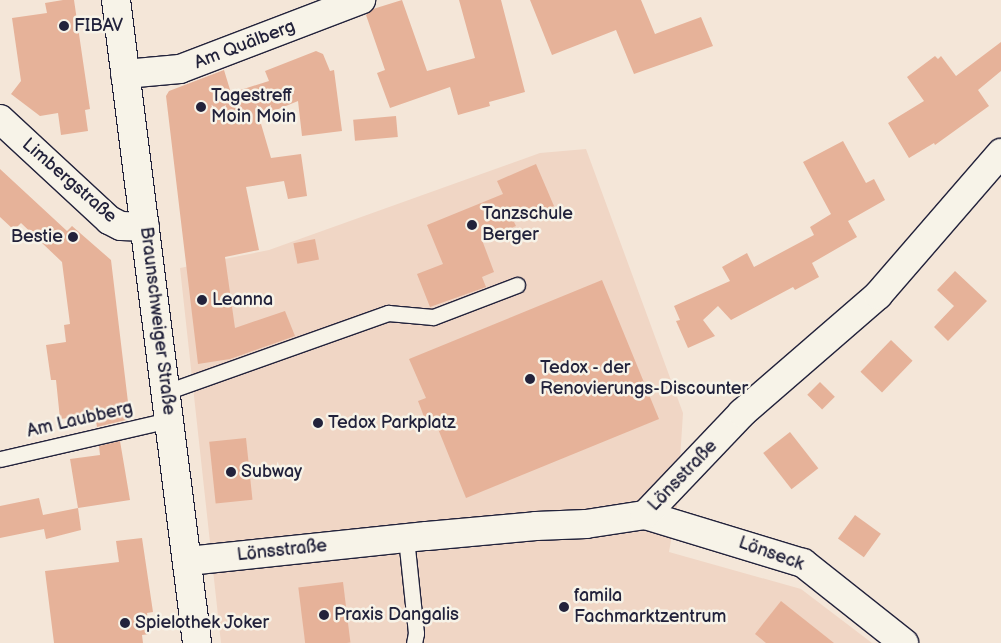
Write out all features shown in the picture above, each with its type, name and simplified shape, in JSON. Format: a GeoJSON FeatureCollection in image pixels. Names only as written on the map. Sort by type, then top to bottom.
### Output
{"type":"FeatureCollection","features":[{"type":"Feature","properties":{"kind":"street","name":"Braunschweiger Straße"},"geometry":{"type":"LineString","coordinates":[[116,0],[197,643]]}},
{"type":"Feature","properties":{"kind":"street","name":"Am Quälberg"},"geometry":{"type":"LineString","coordinates":[[125,74],[180,69],[361,0]]}},
{"type":"Feature","properties":{"kind":"street","name":"Limbergstraße"},"geometry":{"type":"LineString","coordinates":[[0,119],[109,220],[121,226],[144,227]]}},
{"type":"Feature","properties":{"kind":"street","name":"Lönsstraße"},"geometry":{"type":"LineString","coordinates":[[188,561],[406,538],[536,526],[586,524],[645,515],[742,413],[878,295],[1001,153]]}},
{"type":"Feature","properties":{"kind":"street","name":"Lönseck"},"geometry":{"type":"LineString","coordinates":[[645,515],[803,563],[904,643]]}},
{"type":"Feature","properties":{"kind":"lane"},"geometry":{"type":"LineString","coordinates":[[166,392],[388,313],[433,317],[517,285]]}},
{"type":"Feature","properties":{"kind":"lane","name":"Am Laubberg"},"geometry":{"type":"LineString","coordinates":[[0,459],[170,420]]}},
{"type":"Feature","properties":{"kind":"lane"},"geometry":{"type":"LineString","coordinates":[[406,538],[416,632],[414,643]]}},
{"type":"Feature","properties":{"kind":"shaded area"},"geometry":{"type":"Polygon","coordinates":[[[586,149],[683,413],[677,507],[669,552],[801,589],[872,643],[221,643],[180,268],[269,250],[540,153],[586,149]]]}},
{"type":"Feature","properties":{"kind":"building"},"geometry":{"type":"Polygon","coordinates":[[[74,0],[90,109],[85,110],[88,131],[61,135],[58,113],[40,116],[11,94],[21,81],[12,18],[47,13],[45,3],[74,0]]]}},
{"type":"Feature","properties":{"kind":"building"},"geometry":{"type":"Polygon","coordinates":[[[402,0],[427,71],[475,58],[459,0],[501,0],[525,92],[489,102],[490,106],[458,115],[450,87],[390,108],[377,73],[385,70],[366,15],[373,9],[402,0]]]}},
{"type":"Feature","properties":{"kind":"building"},"geometry":{"type":"Polygon","coordinates":[[[530,0],[641,0],[655,34],[701,17],[713,46],[634,74],[616,30],[552,55],[530,0]]]}},
{"type":"Feature","properties":{"kind":"building"},"geometry":{"type":"Polygon","coordinates":[[[1001,42],[1001,71],[978,90],[989,106],[935,145],[934,143],[909,158],[888,123],[924,101],[907,77],[935,56],[938,59],[941,56],[956,76],[1001,42]]]}},
{"type":"Feature","properties":{"kind":"building"},"geometry":{"type":"Polygon","coordinates":[[[316,51],[323,54],[330,71],[334,70],[342,131],[302,136],[298,101],[259,117],[271,158],[301,154],[307,196],[288,199],[284,181],[246,187],[259,250],[225,257],[235,328],[285,311],[295,336],[230,359],[198,364],[166,96],[169,91],[224,70],[231,93],[269,81],[265,71],[316,51]]]}},
{"type":"Feature","properties":{"kind":"building"},"geometry":{"type":"Polygon","coordinates":[[[396,116],[398,137],[355,141],[353,120],[396,116]]]}},
{"type":"Feature","properties":{"kind":"building"},"geometry":{"type":"Polygon","coordinates":[[[843,141],[866,183],[874,179],[885,200],[848,221],[857,237],[812,263],[819,277],[795,290],[793,287],[731,320],[718,306],[703,320],[715,336],[688,348],[676,321],[680,320],[674,306],[730,281],[722,267],[747,253],[754,267],[814,235],[810,227],[831,214],[803,162],[843,141]]]}},
{"type":"Feature","properties":{"kind":"building"},"geometry":{"type":"Polygon","coordinates":[[[536,164],[554,206],[514,222],[516,226],[482,240],[494,272],[482,277],[486,287],[430,307],[417,274],[443,264],[427,225],[503,194],[497,181],[536,164]]]}},
{"type":"Feature","properties":{"kind":"building"},"geometry":{"type":"Polygon","coordinates":[[[0,169],[67,231],[72,226],[111,260],[130,419],[97,427],[95,415],[60,419],[56,380],[51,380],[46,345],[66,342],[64,325],[70,324],[62,262],[21,223],[14,230],[0,217],[0,169]]]}},
{"type":"Feature","properties":{"kind":"building"},"geometry":{"type":"Polygon","coordinates":[[[315,239],[319,260],[297,264],[293,243],[315,239]]]}},
{"type":"Feature","properties":{"kind":"building"},"geometry":{"type":"Polygon","coordinates":[[[955,271],[987,301],[948,341],[934,327],[954,306],[937,290],[955,271]]]}},
{"type":"Feature","properties":{"kind":"building","name":"Tedox - der Renovierungs-Discounter"},"geometry":{"type":"Polygon","coordinates":[[[602,280],[659,419],[466,498],[434,419],[426,422],[418,401],[426,398],[409,359],[602,280]]]}},
{"type":"Feature","properties":{"kind":"building"},"geometry":{"type":"Polygon","coordinates":[[[891,340],[913,361],[882,392],[860,372],[891,340]]]}},
{"type":"Feature","properties":{"kind":"building"},"geometry":{"type":"Polygon","coordinates":[[[820,382],[835,397],[822,410],[807,395],[820,382]]]}},
{"type":"Feature","properties":{"kind":"building"},"geometry":{"type":"Polygon","coordinates":[[[790,432],[818,468],[792,489],[763,453],[790,432]]]}},
{"type":"Feature","properties":{"kind":"building","name":"Subway"},"geometry":{"type":"Polygon","coordinates":[[[246,438],[252,500],[216,504],[209,442],[246,438]]]}},
{"type":"Feature","properties":{"kind":"building"},"geometry":{"type":"Polygon","coordinates":[[[120,441],[130,500],[78,508],[70,459],[100,455],[99,446],[120,441]]]}},
{"type":"Feature","properties":{"kind":"building"},"geometry":{"type":"Polygon","coordinates":[[[39,498],[43,515],[78,508],[81,530],[46,539],[44,529],[0,538],[0,506],[39,498]]]}},
{"type":"Feature","properties":{"kind":"building"},"geometry":{"type":"Polygon","coordinates":[[[855,515],[881,534],[864,557],[838,538],[855,515]]]}},
{"type":"Feature","properties":{"kind":"building"},"geometry":{"type":"Polygon","coordinates":[[[142,538],[153,612],[147,613],[150,634],[142,635],[143,643],[54,643],[45,571],[119,562],[116,541],[142,538]]]}},
{"type":"Feature","properties":{"kind":"building","name":"Praxis Dangalis"},"geometry":{"type":"Polygon","coordinates":[[[343,582],[350,643],[305,643],[298,587],[343,582]]]}},
{"type":"Feature","properties":{"kind":"building"},"geometry":{"type":"Polygon","coordinates":[[[781,601],[834,643],[766,643],[755,634],[781,601]]]}},
{"type":"Feature","properties":{"kind":"place","name":"FIBAV"},"geometry":{"type":"Point","coordinates":[64,26]}},
{"type":"Feature","properties":{"kind":"place","name":"Tagestreff Moin Moin"},"geometry":{"type":"Point","coordinates":[201,107]}},
{"type":"Feature","properties":{"kind":"place","name":"Tanzschule Berger"},"geometry":{"type":"Point","coordinates":[472,225]}},
{"type":"Feature","properties":{"kind":"place","name":"Bestie"},"geometry":{"type":"Point","coordinates":[73,237]}},
{"type":"Feature","properties":{"kind":"place","name":"Leanna"},"geometry":{"type":"Point","coordinates":[202,300]}},
{"type":"Feature","properties":{"kind":"place","name":"Tedox - der Renovierungs-Discounter"},"geometry":{"type":"Point","coordinates":[530,379]}},
{"type":"Feature","properties":{"kind":"place","name":"Tedox Parkplatz"},"geometry":{"type":"Point","coordinates":[318,423]}},
{"type":"Feature","properties":{"kind":"place","name":"Subway"},"geometry":{"type":"Point","coordinates":[231,472]}},
{"type":"Feature","properties":{"kind":"place","name":"famila Fachmarktzentrum"},"geometry":{"type":"Point","coordinates":[564,607]}},
{"type":"Feature","properties":{"kind":"place","name":"Praxis Dangalis"},"geometry":{"type":"Point","coordinates":[324,615]}},
{"type":"Feature","properties":{"kind":"place","name":"Spielothek Joker"},"geometry":{"type":"Point","coordinates":[125,623]}}]}
